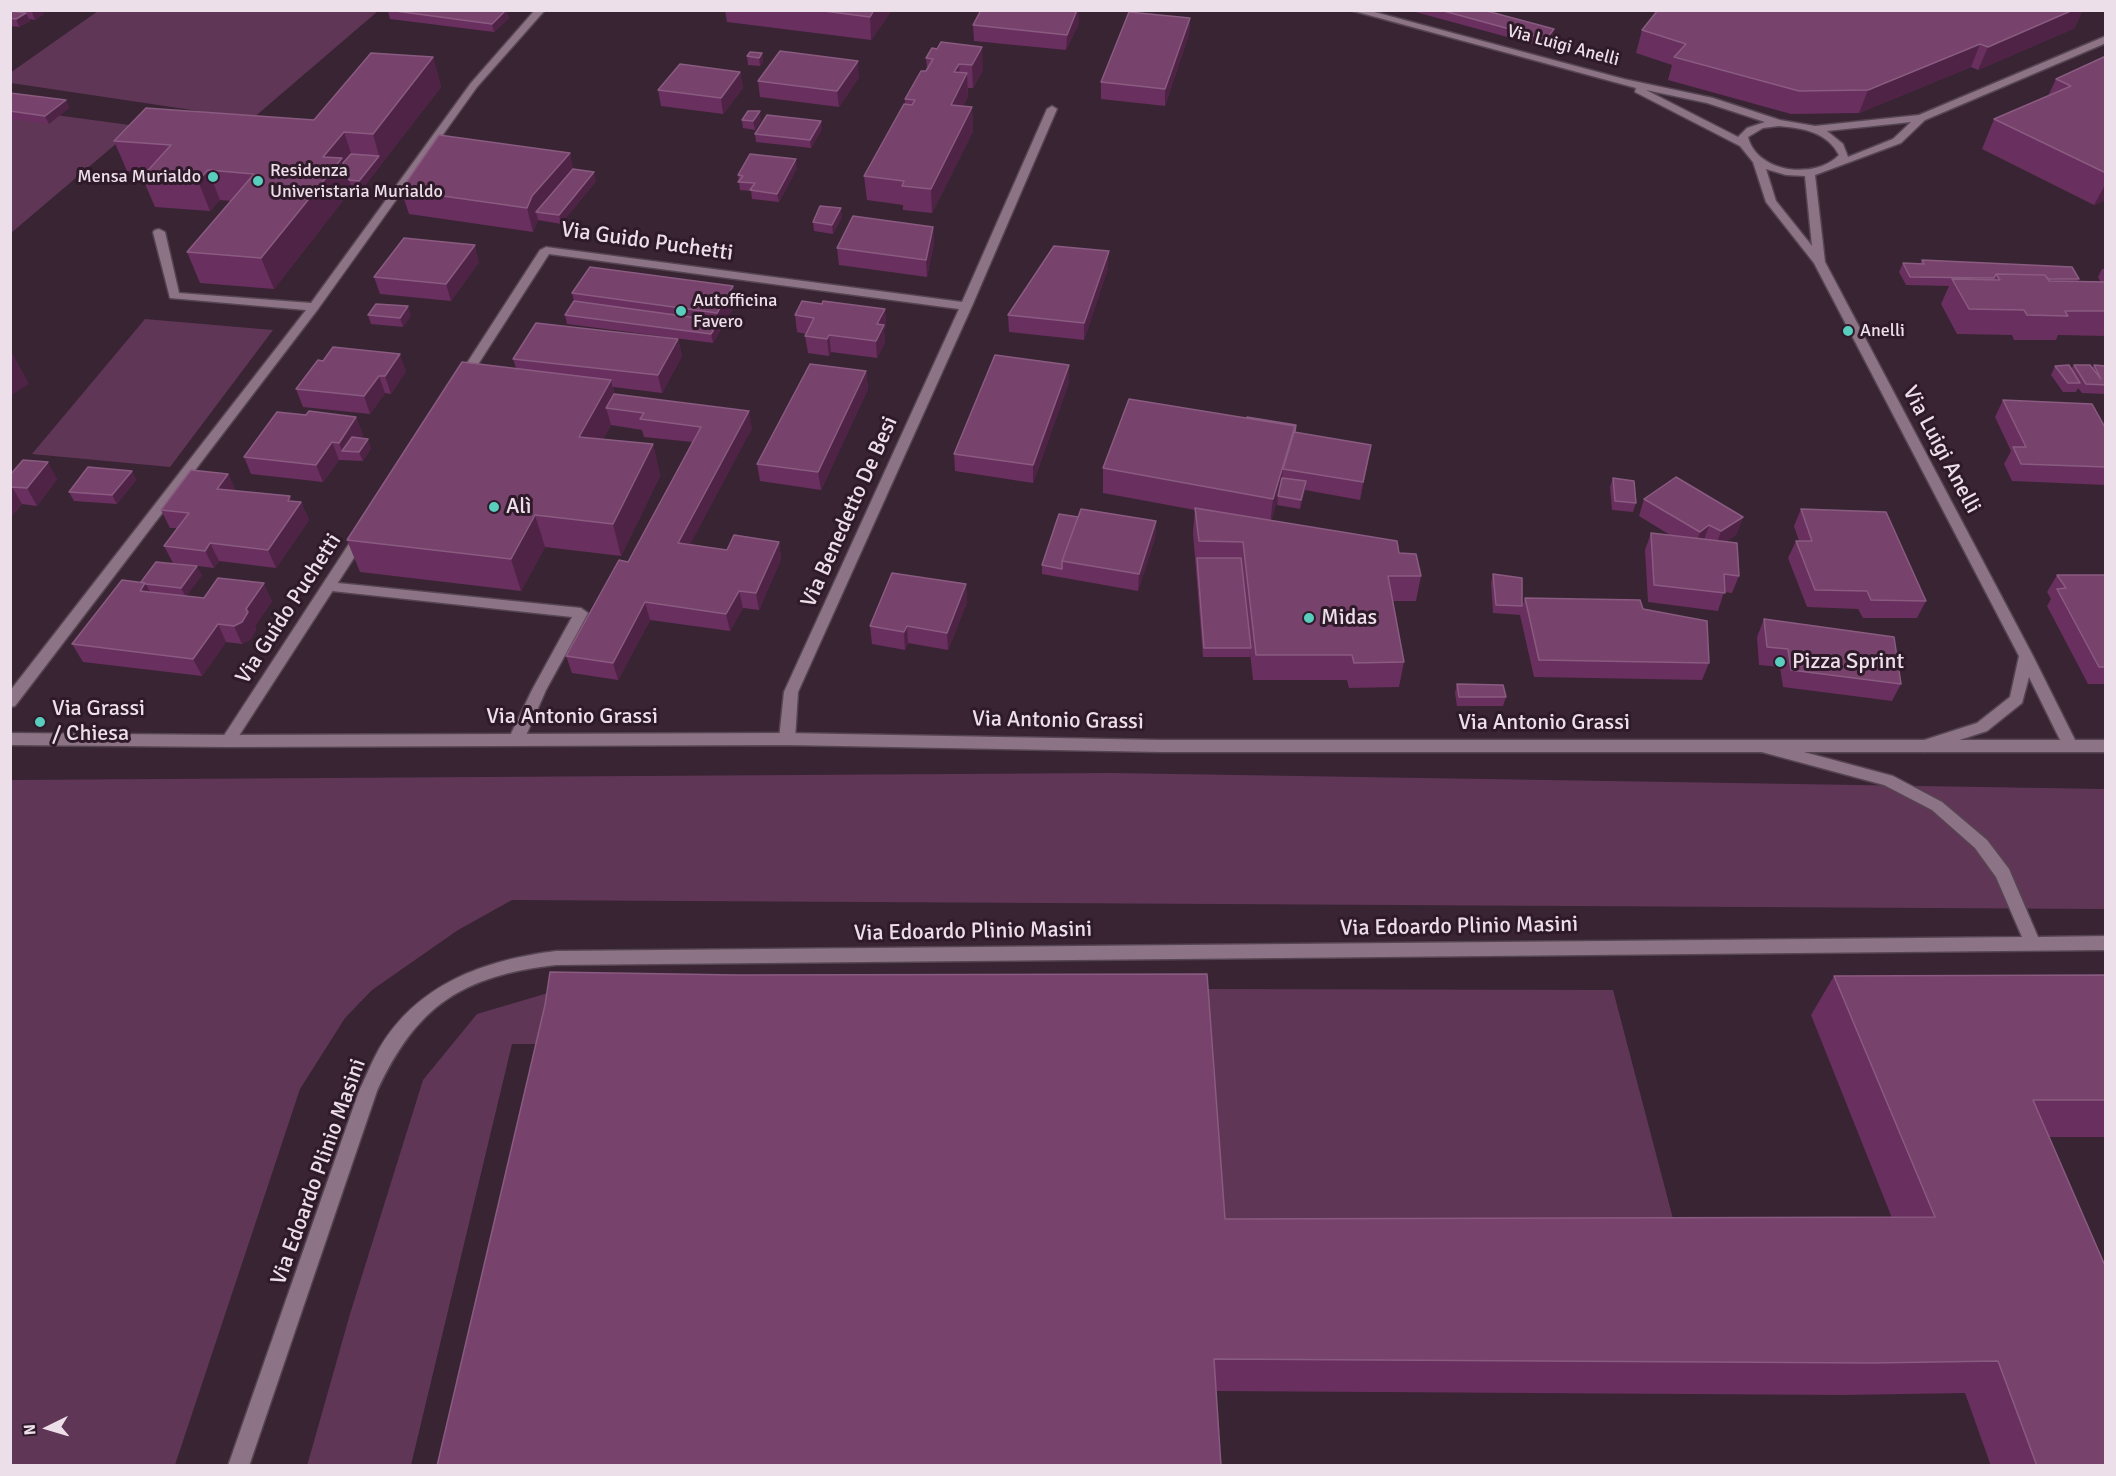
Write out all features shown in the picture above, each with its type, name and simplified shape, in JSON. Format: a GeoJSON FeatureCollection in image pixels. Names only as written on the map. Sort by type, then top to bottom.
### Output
{"type":"FeatureCollection","features":[{"type":"Feature","properties":{"kind":"street"},"geometry":{"type":"LineString","coordinates":[[10,702],[314,307],[474,85],[541,10]]}},
{"type":"Feature","properties":{"kind":"street","name":"Via Luigi Anelli"},"geometry":{"type":"LineString","coordinates":[[1354,10],[1623,82],[1709,99],[1779,123]]}},
{"type":"Feature","properties":{"kind":"street"},"geometry":{"type":"LineString","coordinates":[[1921,118],[1897,141],[1839,164],[1828,171],[1790,172],[1758,161],[1748,153],[1743,144],[1743,136],[1750,129],[1762,124],[1779,123],[1815,129],[1921,118],[2106,39]]}},
{"type":"Feature","properties":{"kind":"street","name":"Via Luigi Anelli"},"geometry":{"type":"LineString","coordinates":[[1623,82],[1743,144]]}},
{"type":"Feature","properties":{"kind":"street","name":"Via Benedetto De Besi"},"geometry":{"type":"LineString","coordinates":[[787,738],[791,692],[966,306],[1052,109]]}},
{"type":"Feature","properties":{"kind":"street"},"geometry":{"type":"LineString","coordinates":[[1815,129],[1830,136],[1840,146],[1844,155],[1839,164]]}},
{"type":"Feature","properties":{"kind":"street","name":"Via Luigi Anelli"},"geometry":{"type":"LineString","coordinates":[[1758,161],[1771,202],[1819,262],[2026,657],[2070,746]]}},
{"type":"Feature","properties":{"kind":"street","name":"Via Luigi Anelli"},"geometry":{"type":"LineString","coordinates":[[1810,173],[1819,262]]}},
{"type":"Feature","properties":{"kind":"street"},"geometry":{"type":"LineString","coordinates":[[159,232],[174,296],[314,307]]}},
{"type":"Feature","properties":{"kind":"street","name":"Via Guido Puchetti"},"geometry":{"type":"LineString","coordinates":[[456,388],[546,250],[966,306]]}},
{"type":"Feature","properties":{"kind":"street","name":"Via Guido Puchetti"},"geometry":{"type":"LineString","coordinates":[[228,741],[373,517]]}},
{"type":"Feature","properties":{"kind":"street"},"geometry":{"type":"LineString","coordinates":[[328,587],[581,613],[539,690],[516,740]]}},
{"type":"Feature","properties":{"kind":"street"},"geometry":{"type":"LineString","coordinates":[[1921,747],[1982,727],[2017,699],[2026,657]]}},
{"type":"Feature","properties":{"kind":"street","name":"Via Antonio Grassi"},"geometry":{"type":"LineString","coordinates":[[10,739],[228,741],[787,738],[1161,746],[2106,746]]}},
{"type":"Feature","properties":{"kind":"street"},"geometry":{"type":"LineString","coordinates":[[1760,746],[1888,780],[1937,806],[1981,844],[2003,874],[2033,944]]}},
{"type":"Feature","properties":{"kind":"street","name":"Via Edoardo Plinio Masini"},"geometry":{"type":"LineString","coordinates":[[238,1466],[368,1091],[382,1063],[406,1026],[424,1006],[476,974],[519,961],[556,958],[2106,943]]}},
{"type":"Feature","properties":{"kind":"shaded area"},"geometry":{"type":"Polygon","coordinates":[[[98,11],[378,11],[252,119],[11,83],[10,73],[98,11]]]}},
{"type":"Feature","properties":{"kind":"shaded area"},"geometry":{"type":"Polygon","coordinates":[[[11,109],[137,126],[11,233],[11,109]]]}},
{"type":"Feature","properties":{"kind":"shaded area"},"geometry":{"type":"Polygon","coordinates":[[[145,319],[273,330],[170,467],[32,454],[145,319]]]}},
{"type":"Feature","properties":{"kind":"shaded area"},"geometry":{"type":"Polygon","coordinates":[[[1112,773],[2105,789],[2105,909],[512,900],[458,930],[372,990],[345,1018],[300,1089],[175,1465],[11,1465],[10,780],[1112,773]]]}},
{"type":"Feature","properties":{"kind":"shaded area"},"geometry":{"type":"Polygon","coordinates":[[[1202,989],[1613,990],[1682,1253],[1219,1254],[560,1044],[512,1044],[411,1465],[307,1466],[350,1314],[423,1080],[477,1014],[548,993],[1202,989]]]}},
{"type":"Feature","properties":{"kind":"building"},"geometry":{"type":"Polygon","coordinates":[[[388,10],[506,10],[492,24],[388,10]]]}},
{"type":"Feature","properties":{"kind":"building"},"geometry":{"type":"Polygon","coordinates":[[[816,10],[874,10],[870,17],[816,10]]]}},
{"type":"Feature","properties":{"kind":"building"},"geometry":{"type":"Polygon","coordinates":[[[981,10],[1077,10],[1067,35],[973,25],[981,10]]]}},
{"type":"Feature","properties":{"kind":"building"},"geometry":{"type":"Polygon","coordinates":[[[1440,10],[1483,10],[1554,29],[1546,39],[1440,10]]]}},
{"type":"Feature","properties":{"kind":"building"},"geometry":{"type":"Polygon","coordinates":[[[1658,10],[2073,10],[1988,47],[1980,44],[1868,90],[1799,91],[1674,57],[1686,44],[1642,30],[1658,10]]]}},
{"type":"Feature","properties":{"kind":"building"},"geometry":{"type":"Polygon","coordinates":[[[10,11],[26,13],[16,19],[10,18],[10,11]]]}},
{"type":"Feature","properties":{"kind":"building"},"geometry":{"type":"Polygon","coordinates":[[[1129,12],[1190,18],[1165,89],[1101,82],[1129,12]]]}},
{"type":"Feature","properties":{"kind":"building"},"geometry":{"type":"Polygon","coordinates":[[[941,42],[982,47],[972,65],[959,64],[954,72],[967,73],[951,105],[972,107],[931,189],[902,186],[904,181],[864,176],[904,104],[912,105],[915,100],[905,99],[921,71],[926,71],[933,59],[926,58],[932,48],[937,49],[941,42]]]}},
{"type":"Feature","properties":{"kind":"building"},"geometry":{"type":"Polygon","coordinates":[[[780,51],[858,61],[837,91],[758,81],[780,51]]]}},
{"type":"Feature","properties":{"kind":"building"},"geometry":{"type":"Polygon","coordinates":[[[750,52],[762,53],[759,58],[747,56],[750,52]]]}},
{"type":"Feature","properties":{"kind":"building"},"geometry":{"type":"Polygon","coordinates":[[[371,53],[433,57],[373,134],[344,132],[323,157],[342,158],[261,258],[187,252],[254,174],[208,170],[198,181],[142,177],[171,145],[114,141],[146,108],[314,120],[371,53]]]}},
{"type":"Feature","properties":{"kind":"building"},"geometry":{"type":"Polygon","coordinates":[[[2106,56],[2106,173],[1994,119],[2071,86],[2056,79],[2106,56]]]}},
{"type":"Feature","properties":{"kind":"building"},"geometry":{"type":"Polygon","coordinates":[[[680,64],[740,72],[721,98],[658,90],[680,64]]]}},
{"type":"Feature","properties":{"kind":"building"},"geometry":{"type":"Polygon","coordinates":[[[10,93],[66,100],[45,116],[10,111],[10,93]]]}},
{"type":"Feature","properties":{"kind":"building"},"geometry":{"type":"Polygon","coordinates":[[[748,111],[760,111],[753,121],[742,120],[748,111]]]}},
{"type":"Feature","properties":{"kind":"building"},"geometry":{"type":"Polygon","coordinates":[[[767,115],[821,121],[810,140],[755,134],[767,115]]]}},
{"type":"Feature","properties":{"kind":"building"},"geometry":{"type":"Polygon","coordinates":[[[439,135],[570,153],[532,196],[527,208],[401,190],[439,135]]]}},
{"type":"Feature","properties":{"kind":"building"},"geometry":{"type":"Polygon","coordinates":[[[351,154],[379,156],[359,181],[349,180],[343,163],[351,154]]]}},
{"type":"Feature","properties":{"kind":"building"},"geometry":{"type":"Polygon","coordinates":[[[750,154],[796,159],[777,194],[750,190],[755,183],[738,182],[743,176],[738,175],[750,154]]]}},
{"type":"Feature","properties":{"kind":"building"},"geometry":{"type":"Polygon","coordinates":[[[573,169],[594,172],[559,215],[536,212],[573,169]]]}},
{"type":"Feature","properties":{"kind":"building"},"geometry":{"type":"Polygon","coordinates":[[[820,206],[841,208],[832,225],[813,222],[820,206]]]}},
{"type":"Feature","properties":{"kind":"building"},"geometry":{"type":"Polygon","coordinates":[[[853,216],[933,227],[926,260],[837,248],[853,216]]]}},
{"type":"Feature","properties":{"kind":"building"},"geometry":{"type":"Polygon","coordinates":[[[404,238],[475,245],[446,284],[374,277],[404,238]]]}},
{"type":"Feature","properties":{"kind":"building"},"geometry":{"type":"Polygon","coordinates":[[[1054,246],[1109,251],[1084,323],[1008,315],[1054,246]]]}},
{"type":"Feature","properties":{"kind":"building"},"geometry":{"type":"Polygon","coordinates":[[[1922,260],[2072,267],[2079,279],[2048,279],[2045,275],[1996,274],[1994,278],[1910,277],[1903,263],[1924,264],[1922,260]]]}},
{"type":"Feature","properties":{"kind":"building"},"geometry":{"type":"Polygon","coordinates":[[[590,267],[733,286],[717,313],[572,293],[590,267]]]}},
{"type":"Feature","properties":{"kind":"building"},"geometry":{"type":"Polygon","coordinates":[[[1996,274],[2045,275],[2049,281],[2106,282],[2106,311],[2065,311],[2068,316],[2027,315],[2024,310],[1969,309],[1952,279],[2000,280],[1996,274]]]}},
{"type":"Feature","properties":{"kind":"building"},"geometry":{"type":"Polygon","coordinates":[[[574,301],[719,321],[711,334],[565,315],[574,301]]]}},
{"type":"Feature","properties":{"kind":"building"},"geometry":{"type":"Polygon","coordinates":[[[802,301],[822,304],[823,301],[885,309],[877,324],[884,325],[876,341],[829,335],[827,339],[805,336],[814,318],[795,315],[802,301]]]}},
{"type":"Feature","properties":{"kind":"building"},"geometry":{"type":"Polygon","coordinates":[[[376,304],[408,306],[400,318],[368,315],[376,304]]]}},
{"type":"Feature","properties":{"kind":"building"},"geometry":{"type":"Polygon","coordinates":[[[536,323],[678,339],[658,375],[513,359],[536,323]]]}},
{"type":"Feature","properties":{"kind":"building"},"geometry":{"type":"Polygon","coordinates":[[[333,347],[400,354],[385,376],[379,376],[364,396],[296,389],[318,360],[323,361],[333,347]]]}},
{"type":"Feature","properties":{"kind":"building"},"geometry":{"type":"Polygon","coordinates":[[[995,355],[1069,365],[1033,465],[954,454],[995,355]]]}},
{"type":"Feature","properties":{"kind":"building"},"geometry":{"type":"Polygon","coordinates":[[[462,362],[611,380],[579,437],[653,444],[613,524],[535,515],[511,559],[347,540],[462,362]]]}},
{"type":"Feature","properties":{"kind":"building"},"geometry":{"type":"Polygon","coordinates":[[[810,364],[866,371],[818,472],[757,464],[810,364]]]}},
{"type":"Feature","properties":{"kind":"building"},"geometry":{"type":"Polygon","coordinates":[[[2069,365],[2080,383],[2068,383],[2055,366],[2069,365]]]}},
{"type":"Feature","properties":{"kind":"building"},"geometry":{"type":"Polygon","coordinates":[[[2074,365],[2090,365],[2101,379],[2094,365],[2106,366],[2106,385],[2086,384],[2074,365]]]}},
{"type":"Feature","properties":{"kind":"building"},"geometry":{"type":"Polygon","coordinates":[[[614,394],[749,411],[678,543],[727,550],[734,535],[779,542],[756,593],[739,591],[726,614],[645,602],[613,663],[566,656],[619,560],[628,562],[701,427],[640,419],[644,413],[606,408],[614,394]]]}},
{"type":"Feature","properties":{"kind":"building"},"geometry":{"type":"Polygon","coordinates":[[[1129,399],[1295,426],[1273,499],[1103,468],[1129,399]]]}},
{"type":"Feature","properties":{"kind":"building"},"geometry":{"type":"Polygon","coordinates":[[[2003,400],[2092,404],[2106,429],[2106,467],[2021,464],[2013,447],[2026,447],[2003,400]]]}},
{"type":"Feature","properties":{"kind":"building"},"geometry":{"type":"Polygon","coordinates":[[[309,411],[356,417],[339,443],[332,442],[316,465],[244,457],[277,412],[306,415],[309,411]]]}},
{"type":"Feature","properties":{"kind":"building"},"geometry":{"type":"Polygon","coordinates":[[[1247,417],[1296,425],[1295,432],[1295,426],[1247,417]]]}},
{"type":"Feature","properties":{"kind":"building"},"geometry":{"type":"Polygon","coordinates":[[[1294,432],[1371,445],[1363,482],[1283,469],[1294,432]]]}},
{"type":"Feature","properties":{"kind":"building"},"geometry":{"type":"Polygon","coordinates":[[[352,437],[368,439],[359,452],[342,451],[352,437]]]}},
{"type":"Feature","properties":{"kind":"building"},"geometry":{"type":"Polygon","coordinates":[[[23,460],[48,462],[27,488],[10,488],[10,475],[23,460]]]}},
{"type":"Feature","properties":{"kind":"building"},"geometry":{"type":"Polygon","coordinates":[[[88,467],[132,471],[112,495],[69,492],[88,467]]]}},
{"type":"Feature","properties":{"kind":"building"},"geometry":{"type":"Polygon","coordinates":[[[191,470],[228,474],[217,489],[290,496],[288,501],[301,502],[268,550],[210,543],[205,551],[164,546],[189,513],[161,510],[191,470]]]}},
{"type":"Feature","properties":{"kind":"building"},"geometry":{"type":"Polygon","coordinates":[[[1676,477],[1743,517],[1721,531],[1709,525],[1700,532],[1644,499],[1676,477]]]}},
{"type":"Feature","properties":{"kind":"building"},"geometry":{"type":"Polygon","coordinates":[[[1282,478],[1306,481],[1301,500],[1278,496],[1282,478]]]}},
{"type":"Feature","properties":{"kind":"building"},"geometry":{"type":"Polygon","coordinates":[[[1613,478],[1634,481],[1636,503],[1615,501],[1613,478]]]}},
{"type":"Feature","properties":{"kind":"building"},"geometry":{"type":"Polygon","coordinates":[[[1195,508],[1397,541],[1399,553],[1416,554],[1421,576],[1388,576],[1404,662],[1354,663],[1352,655],[1256,655],[1243,542],[1199,541],[1195,508]]]}},
{"type":"Feature","properties":{"kind":"building"},"geometry":{"type":"Polygon","coordinates":[[[1081,509],[1156,521],[1139,574],[1062,561],[1081,509]]]}},
{"type":"Feature","properties":{"kind":"building"},"geometry":{"type":"Polygon","coordinates":[[[1801,509],[1886,512],[1926,601],[1871,600],[1867,591],[1815,590],[1796,541],[1812,541],[1801,509]]]}},
{"type":"Feature","properties":{"kind":"building"},"geometry":{"type":"Polygon","coordinates":[[[1059,514],[1078,517],[1062,561],[1062,569],[1042,565],[1059,514]]]}},
{"type":"Feature","properties":{"kind":"building"},"geometry":{"type":"Polygon","coordinates":[[[1651,533],[1737,543],[1739,576],[1724,574],[1725,593],[1654,585],[1651,533]]]}},
{"type":"Feature","properties":{"kind":"building"},"geometry":{"type":"Polygon","coordinates":[[[1197,558],[1241,558],[1251,648],[1204,648],[1197,558]]]}},
{"type":"Feature","properties":{"kind":"building"},"geometry":{"type":"Polygon","coordinates":[[[156,562],[197,566],[181,588],[141,582],[156,562]]]}},
{"type":"Feature","properties":{"kind":"building"},"geometry":{"type":"Polygon","coordinates":[[[892,573],[966,584],[947,633],[907,626],[904,632],[870,626],[892,573]]]}},
{"type":"Feature","properties":{"kind":"building"},"geometry":{"type":"Polygon","coordinates":[[[1493,574],[1522,578],[1522,606],[1496,605],[1493,574]]]}},
{"type":"Feature","properties":{"kind":"building"},"geometry":{"type":"Polygon","coordinates":[[[2057,575],[2106,575],[2106,667],[2099,667],[2057,589],[2066,588],[2057,575]]]}},
{"type":"Feature","properties":{"kind":"building"},"geometry":{"type":"Polygon","coordinates":[[[218,578],[264,583],[246,609],[248,612],[242,622],[234,626],[218,624],[193,659],[72,644],[122,580],[145,583],[140,591],[204,598],[218,578]]]}},
{"type":"Feature","properties":{"kind":"building"},"geometry":{"type":"Polygon","coordinates":[[[1525,598],[1640,600],[1643,609],[1707,621],[1709,663],[1539,660],[1525,598]]]}},
{"type":"Feature","properties":{"kind":"building"},"geometry":{"type":"Polygon","coordinates":[[[1764,619],[1894,637],[1901,684],[1791,670],[1788,649],[1767,647],[1764,619]]]}},
{"type":"Feature","properties":{"kind":"building"},"geometry":{"type":"Polygon","coordinates":[[[1457,684],[1503,685],[1506,697],[1459,697],[1457,684]]]}},
{"type":"Feature","properties":{"kind":"building"},"geometry":{"type":"Polygon","coordinates":[[[550,972],[737,975],[1207,974],[1225,1219],[1935,1217],[1834,976],[2106,975],[2106,1100],[2033,1100],[2106,1268],[2106,1466],[2037,1466],[1998,1361],[1872,1363],[1214,1359],[1221,1466],[437,1466],[545,1005],[550,972]]]}},
{"type":"Feature","properties":{"kind":"place","name":"Mensa Murialdo"},"geometry":{"type":"Point","coordinates":[213,177]}},
{"type":"Feature","properties":{"kind":"place","name":"Residenza Univeristaria Murialdo"},"geometry":{"type":"Point","coordinates":[258,181]}},
{"type":"Feature","properties":{"kind":"place","name":"Autofficina Favero"},"geometry":{"type":"Point","coordinates":[681,311]}},
{"type":"Feature","properties":{"kind":"place","name":"Anelli"},"geometry":{"type":"Point","coordinates":[1848,331]}},
{"type":"Feature","properties":{"kind":"place","name":"Alì"},"geometry":{"type":"Point","coordinates":[494,507]}},
{"type":"Feature","properties":{"kind":"place","name":"Midas"},"geometry":{"type":"Point","coordinates":[1309,618]}},
{"type":"Feature","properties":{"kind":"place","name":"Pizza Sprint"},"geometry":{"type":"Point","coordinates":[1780,662]}},
{"type":"Feature","properties":{"kind":"place","name":"Via Grassi / Chiesa"},"geometry":{"type":"Point","coordinates":[40,722]}}]}
